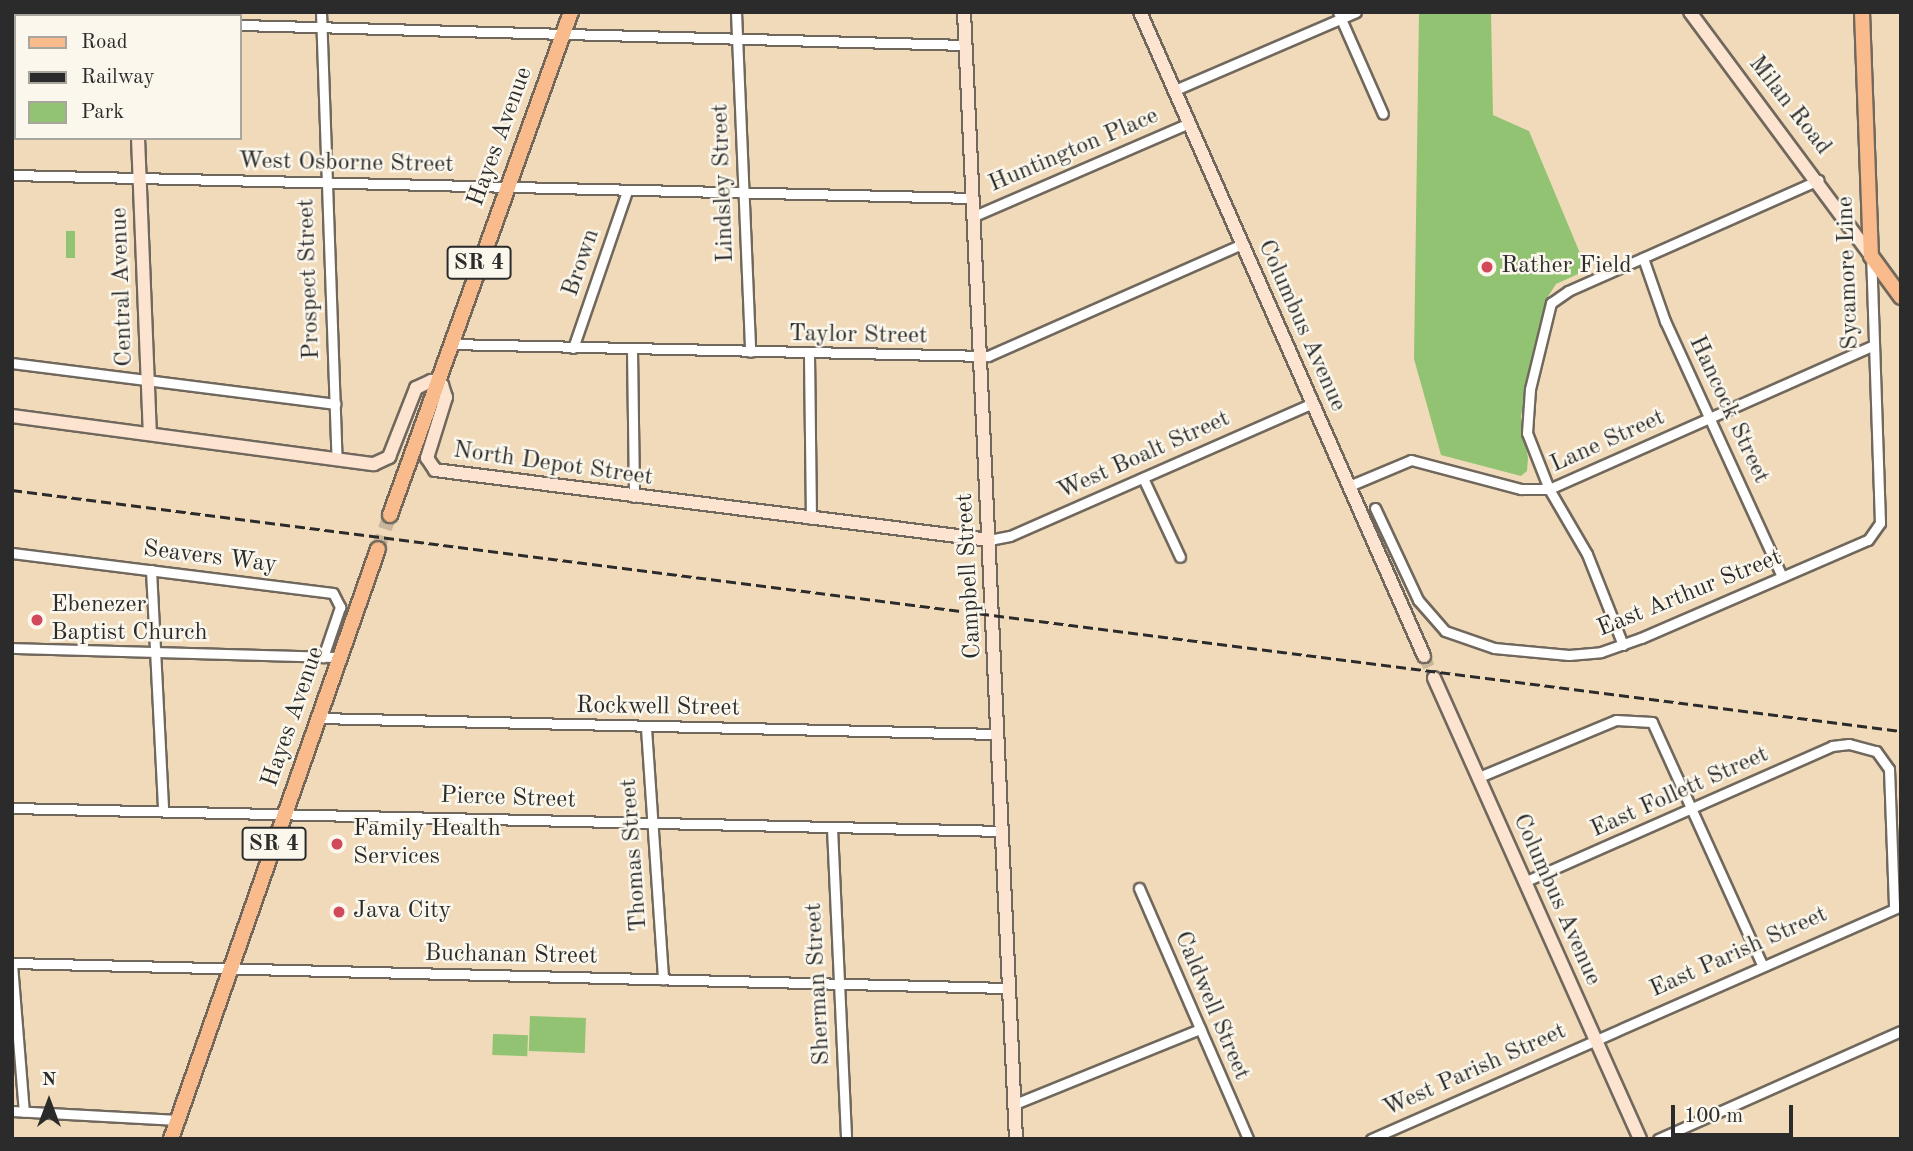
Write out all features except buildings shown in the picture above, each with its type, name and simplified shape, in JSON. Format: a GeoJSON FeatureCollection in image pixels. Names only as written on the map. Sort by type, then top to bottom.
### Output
{"type":"FeatureCollection","features":[{"type":"Feature","properties":{"kind":"main road","name":"Hayes Avenue"},"geometry":{"type":"LineString","coordinates":[[390,515],[571,12]]}},
{"type":"Feature","properties":{"kind":"main road","name":"Sycamore Line"},"geometry":{"type":"LineString","coordinates":[[1862,12],[1871,256]]}},
{"type":"Feature","properties":{"kind":"main road","name":"Milan Road"},"geometry":{"type":"LineString","coordinates":[[1871,256],[1901,298]]}},
{"type":"Feature","properties":{"kind":"main road","name":"Hayes Avenue"},"geometry":{"type":"LineString","coordinates":[[171,1139],[378,549]]}},
{"type":"Feature","properties":{"kind":"street","name":"Prospect Street"},"geometry":{"type":"LineString","coordinates":[[321,12],[337,460]]}},
{"type":"Feature","properties":{"kind":"street","name":"Lindsley Street"},"geometry":{"type":"LineString","coordinates":[[736,12],[750,352]]}},
{"type":"Feature","properties":{"kind":"street","name":"Campbell Street"},"geometry":{"type":"LineString","coordinates":[[964,12],[1016,1139]]}},
{"type":"Feature","properties":{"kind":"street","name":"Columbus Avenue"},"geometry":{"type":"LineString","coordinates":[[1140,12],[1424,656]]}},
{"type":"Feature","properties":{"kind":"street"},"geometry":{"type":"LineString","coordinates":[[1175,90],[1339,15],[1356,12]]}},
{"type":"Feature","properties":{"kind":"street","name":"Milan Road"},"geometry":{"type":"LineString","coordinates":[[1690,12],[1818,180],[1871,256]]}},
{"type":"Feature","properties":{"kind":"street"},"geometry":{"type":"LineString","coordinates":[[1339,15],[1383,114]]}},
{"type":"Feature","properties":{"kind":"street"},"geometry":{"type":"LineString","coordinates":[[242,24],[966,45]]}},
{"type":"Feature","properties":{"kind":"street","name":"Huntington Place"},"geometry":{"type":"LineString","coordinates":[[974,216],[1189,123]]}},
{"type":"Feature","properties":{"kind":"street","name":"Central Avenue"},"geometry":{"type":"LineString","coordinates":[[138,140],[150,434]]}},
{"type":"Feature","properties":{"kind":"street","name":"West Osborne Street"},"geometry":{"type":"LineString","coordinates":[[12,175],[744,195],[973,198]]}},
{"type":"Feature","properties":{"kind":"street"},"geometry":{"type":"LineString","coordinates":[[1623,645],[1584,548],[1549,489],[1526,420],[1553,300],[1818,180]]}},
{"type":"Feature","properties":{"kind":"street","name":"Brown"},"geometry":{"type":"LineString","coordinates":[[573,348],[627,191]]}},
{"type":"Feature","properties":{"kind":"street","name":"Taylor Street"},"geometry":{"type":"LineString","coordinates":[[450,345],[980,357],[1242,244]]}},
{"type":"Feature","properties":{"kind":"street","name":"Sycamore Line"},"geometry":{"type":"LineString","coordinates":[[1871,256],[1878,532]]}},
{"type":"Feature","properties":{"kind":"street","name":"Hancock Street"},"geometry":{"type":"LineString","coordinates":[[1643,258],[1665,321],[1712,417],[1782,577]]}},
{"type":"Feature","properties":{"kind":"street","name":"Lane Street"},"geometry":{"type":"LineString","coordinates":[[1349,486],[1411,460],[1512,487],[1549,489],[1874,345]]}},
{"type":"Feature","properties":{"kind":"street"},"geometry":{"type":"LineString","coordinates":[[632,349],[634,497]]}},
{"type":"Feature","properties":{"kind":"street"},"geometry":{"type":"LineString","coordinates":[[809,355],[811,519]]}},
{"type":"Feature","properties":{"kind":"street"},"geometry":{"type":"LineString","coordinates":[[12,363],[335,404]]}},
{"type":"Feature","properties":{"kind":"street"},"geometry":{"type":"LineString","coordinates":[[12,416],[374,464],[387,459],[416,388],[436,382]]}},
{"type":"Feature","properties":{"kind":"street","name":"North Depot Street"},"geometry":{"type":"LineString","coordinates":[[436,382],[446,399],[428,451],[432,469],[634,497],[989,540]]}},
{"type":"Feature","properties":{"kind":"street","name":"West Boalt Street"},"geometry":{"type":"LineString","coordinates":[[989,540],[1010,536],[1313,403]]}},
{"type":"Feature","properties":{"kind":"street"},"geometry":{"type":"LineString","coordinates":[[1143,478],[1180,557]]}},
{"type":"Feature","properties":{"kind":"street","name":"East Arthur Street"},"geometry":{"type":"LineString","coordinates":[[1375,508],[1422,607],[1453,636],[1494,648],[1569,655],[1597,653],[1623,645],[1868,540],[1878,532]]}},
{"type":"Feature","properties":{"kind":"street","name":"Seavers Way"},"geometry":{"type":"LineString","coordinates":[[12,553],[333,593],[340,607],[323,657]]}},
{"type":"Feature","properties":{"kind":"street"},"geometry":{"type":"LineString","coordinates":[[151,570],[163,811]]}},
{"type":"Feature","properties":{"kind":"street"},"geometry":{"type":"LineString","coordinates":[[12,649],[339,657]]}},
{"type":"Feature","properties":{"kind":"street","name":"Columbus Avenue"},"geometry":{"type":"LineString","coordinates":[[1434,678],[1640,1139]]}},
{"type":"Feature","properties":{"kind":"street","name":"Rockwell Street"},"geometry":{"type":"LineString","coordinates":[[318,718],[646,728],[998,734]]}},
{"type":"Feature","properties":{"kind":"street"},"geometry":{"type":"LineString","coordinates":[[1479,777],[1616,720],[1645,719],[1660,733],[1762,964]]}},
{"type":"Feature","properties":{"kind":"street","name":"Thomas Street"},"geometry":{"type":"LineString","coordinates":[[646,728],[663,979]]}},
{"type":"Feature","properties":{"kind":"street","name":"East Follett Street"},"geometry":{"type":"LineString","coordinates":[[1524,881],[1694,809],[1832,746],[1852,744],[1882,756],[1896,792]]}},
{"type":"Feature","properties":{"kind":"street"},"geometry":{"type":"LineString","coordinates":[[1896,792],[1897,907]]}},
{"type":"Feature","properties":{"kind":"street","name":"Pierce Street"},"geometry":{"type":"LineString","coordinates":[[12,808],[1002,831]]}},
{"type":"Feature","properties":{"kind":"street","name":"Sherman Street"},"geometry":{"type":"LineString","coordinates":[[832,828],[836,987],[846,1139]]}},
{"type":"Feature","properties":{"kind":"street","name":"Caldwell Street"},"geometry":{"type":"LineString","coordinates":[[1139,888],[1248,1139]]}},
{"type":"Feature","properties":{"kind":"street","name":"East Parish Street"},"geometry":{"type":"LineString","coordinates":[[1594,1037],[1897,907]]}},
{"type":"Feature","properties":{"kind":"street"},"geometry":{"type":"LineString","coordinates":[[12,964],[24,1112]]}},
{"type":"Feature","properties":{"kind":"street","name":"Buchanan Street"},"geometry":{"type":"LineString","coordinates":[[12,964],[663,979],[836,987],[1009,988]]}},
{"type":"Feature","properties":{"kind":"street"},"geometry":{"type":"LineString","coordinates":[[1015,1104],[1200,1029]]}},
{"type":"Feature","properties":{"kind":"street"},"geometry":{"type":"LineString","coordinates":[[1658,1139],[1901,1031]]}},
{"type":"Feature","properties":{"kind":"street","name":"West Parish Street"},"geometry":{"type":"LineString","coordinates":[[1371,1139],[1594,1037]]}},
{"type":"Feature","properties":{"kind":"street"},"geometry":{"type":"LineString","coordinates":[[12,1111],[178,1120]]}},
{"type":"Feature","properties":{"kind":"green space"},"geometry":{"type":"Polygon","coordinates":[[[1419,12],[1491,12],[1493,115],[1529,131],[1587,270],[1556,284],[1547,298],[1521,416],[1528,458],[1527,471],[1521,476],[1441,455],[1414,359],[1419,12]]]}},
{"type":"Feature","properties":{"kind":"green space"},"geometry":{"type":"Polygon","coordinates":[[[66,231],[75,231],[75,258],[66,258],[66,231]]]}},
{"type":"Feature","properties":{"kind":"green space"},"geometry":{"type":"Polygon","coordinates":[[[530,1016],[586,1018],[585,1053],[529,1051],[530,1016]]]}},
{"type":"Feature","properties":{"kind":"green space"},"geometry":{"type":"Polygon","coordinates":[[[493,1034],[528,1035],[527,1056],[492,1055],[493,1034]]]}},
{"type":"Feature","properties":{"kind":"tunnel"},"geometry":{"type":"LineString","coordinates":[[378,549],[390,515]]}},
{"type":"Feature","properties":{"kind":"tunnel"},"geometry":{"type":"LineString","coordinates":[[1424,656],[1434,678]]}},
{"type":"Feature","properties":{"kind":"railway"},"geometry":{"type":"LineString","coordinates":[[12,490],[1901,731]]}},
{"type":"Feature","properties":{"kind":"place","name":"Rather Field"},"geometry":{"type":"Point","coordinates":[1487,267]}},
{"type":"Feature","properties":{"kind":"place","name":"Ebenezer Baptist Church"},"geometry":{"type":"Point","coordinates":[37,620]}},
{"type":"Feature","properties":{"kind":"place","name":"Family Health Services"},"geometry":{"type":"Point","coordinates":[337,844]}},
{"type":"Feature","properties":{"kind":"place","name":"Java City"},"geometry":{"type":"Point","coordinates":[339,912]}}]}
